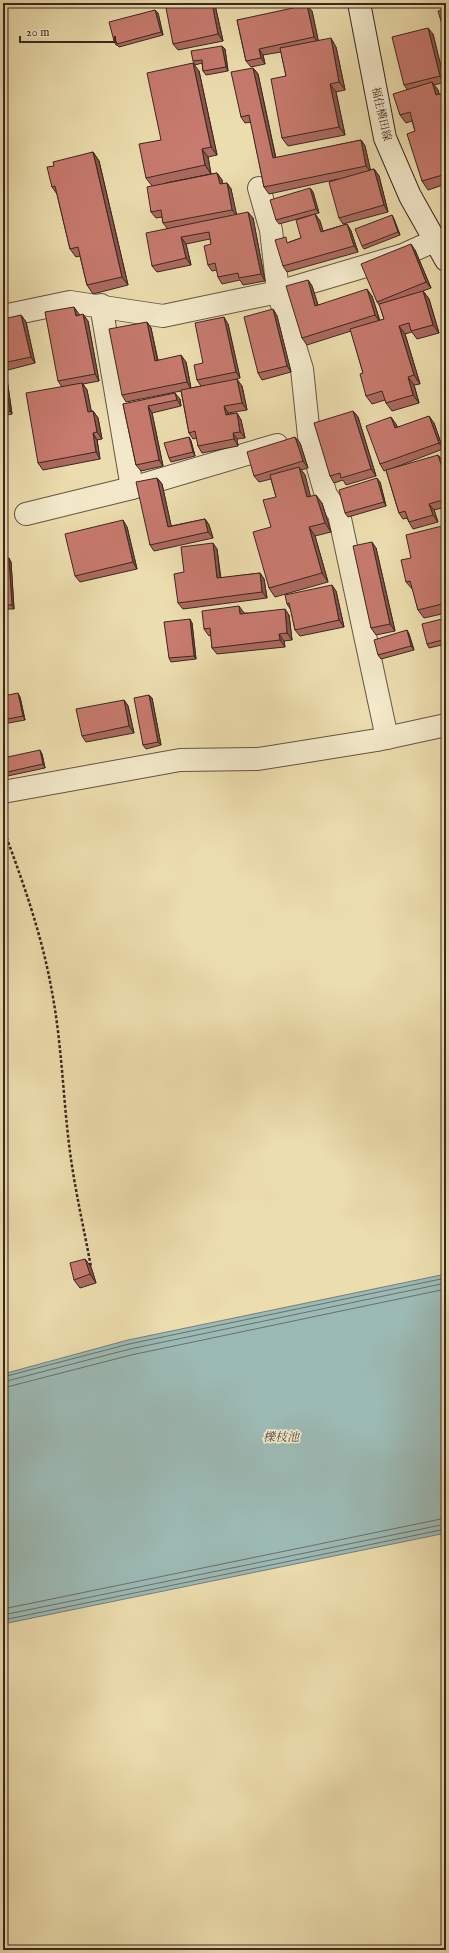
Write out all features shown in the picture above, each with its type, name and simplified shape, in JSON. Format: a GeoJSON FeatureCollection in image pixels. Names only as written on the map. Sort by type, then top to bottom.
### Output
{"type":"FeatureCollection","features":[{"type":"Feature","properties":{"kind":"street","name":"福住横田線"},"geometry":{"type":"LineString","coordinates":[[359,3],[385,138],[410,196],[446,260]]}},
{"type":"Feature","properties":{"kind":"street"},"geometry":{"type":"LineString","coordinates":[[259,188],[271,230],[278,292],[302,369],[309,436],[326,495],[339,514],[387,738]]}},
{"type":"Feature","properties":{"kind":"street"},"geometry":{"type":"LineString","coordinates":[[3,316],[70,302],[101,305],[163,316],[278,292],[403,255],[434,241]]}},
{"type":"Feature","properties":{"kind":"street"},"geometry":{"type":"LineString","coordinates":[[101,305],[132,488]]}},
{"type":"Feature","properties":{"kind":"street"},"geometry":{"type":"LineString","coordinates":[[26,514],[132,488],[309,436]]}},
{"type":"Feature","properties":{"kind":"street"},"geometry":{"type":"LineString","coordinates":[[3,792],[180,760],[258,760],[387,738],[446,725]]}},
{"type":"Feature","properties":{"kind":"path"},"geometry":{"type":"LineString","coordinates":[[3,828],[27,892],[39,932],[52,993],[61,1053],[70,1152],[91,1268]]}},
{"type":"Feature","properties":{"kind":"water","name":"櫟枝池"},"geometry":{"type":"Polygon","coordinates":[[[446,1274],[446,1533],[3,1624],[3,1374],[128,1340],[446,1274]]]}},
{"type":"Feature","properties":{"kind":"building"},"geometry":{"type":"Polygon","coordinates":[[[188,3],[212,3],[218,34],[173,44],[166,8],[188,3]]]}},
{"type":"Feature","properties":{"kind":"building"},"geometry":{"type":"Polygon","coordinates":[[[307,5],[314,37],[259,49],[261,58],[246,61],[237,20],[307,5]]]}},
{"type":"Feature","properties":{"kind":"building"},"geometry":{"type":"Polygon","coordinates":[[[446,9],[446,20],[441,21],[438,11],[446,9]]]}},
{"type":"Feature","properties":{"kind":"building"},"geometry":{"type":"Polygon","coordinates":[[[155,10],[161,32],[117,44],[116,41],[114,41],[109,22],[155,10]]]}},
{"type":"Feature","properties":{"kind":"building"},"geometry":{"type":"Polygon","coordinates":[[[428,28],[440,76],[404,85],[392,37],[428,28]]]}},
{"type":"Feature","properties":{"kind":"building"},"geometry":{"type":"Polygon","coordinates":[[[331,38],[339,82],[330,84],[339,127],[282,138],[271,79],[286,76],[280,48],[331,38]]]}},
{"type":"Feature","properties":{"kind":"building"},"geometry":{"type":"Polygon","coordinates":[[[222,46],[226,67],[203,71],[202,60],[193,61],[191,51],[222,46]]]}},
{"type":"Feature","properties":{"kind":"building"},"geometry":{"type":"Polygon","coordinates":[[[446,47],[446,60],[443,48],[446,47]]]}},
{"type":"Feature","properties":{"kind":"building"},"geometry":{"type":"Polygon","coordinates":[[[193,63],[211,147],[202,149],[205,165],[146,178],[139,144],[161,140],[147,73],[193,63]]]}},
{"type":"Feature","properties":{"kind":"building"},"geometry":{"type":"Polygon","coordinates":[[[253,68],[273,158],[361,140],[366,166],[264,187],[249,115],[241,117],[231,72],[253,68]]]}},
{"type":"Feature","properties":{"kind":"building"},"geometry":{"type":"Polygon","coordinates":[[[446,80],[446,89],[444,89],[442,82],[446,80]]]}},
{"type":"Feature","properties":{"kind":"building"},"geometry":{"type":"Polygon","coordinates":[[[432,82],[436,95],[444,93],[446,100],[446,174],[422,181],[407,134],[415,131],[410,112],[400,115],[393,94],[432,82]]]}},
{"type":"Feature","properties":{"kind":"building"},"geometry":{"type":"Polygon","coordinates":[[[93,152],[122,277],[87,285],[78,247],[70,249],[55,186],[52,187],[47,167],[54,166],[53,162],[93,152]]]}},
{"type":"Feature","properties":{"kind":"building"},"geometry":{"type":"Polygon","coordinates":[[[374,169],[384,205],[339,218],[329,182],[374,169]]]}},
{"type":"Feature","properties":{"kind":"building"},"geometry":{"type":"Polygon","coordinates":[[[217,173],[220,184],[227,183],[232,210],[163,223],[161,210],[151,212],[147,187],[217,173]]]}},
{"type":"Feature","properties":{"kind":"building"},"geometry":{"type":"Polygon","coordinates":[[[310,188],[316,209],[276,220],[270,200],[310,188]]]}},
{"type":"Feature","properties":{"kind":"building"},"geometry":{"type":"Polygon","coordinates":[[[248,212],[261,274],[239,278],[238,273],[218,277],[215,263],[208,265],[204,246],[211,244],[209,232],[181,237],[186,258],[152,266],[146,233],[248,212]]]}},
{"type":"Feature","properties":{"kind":"building"},"geometry":{"type":"Polygon","coordinates":[[[315,214],[321,232],[347,224],[354,246],[283,266],[275,240],[286,237],[287,243],[301,238],[296,220],[315,214]]]}},
{"type":"Feature","properties":{"kind":"building"},"geometry":{"type":"Polygon","coordinates":[[[392,215],[398,232],[362,246],[355,229],[392,215]]]}},
{"type":"Feature","properties":{"kind":"building"},"geometry":{"type":"Polygon","coordinates":[[[411,244],[426,282],[377,302],[361,264],[411,244]]]}},
{"type":"Feature","properties":{"kind":"building"},"geometry":{"type":"Polygon","coordinates":[[[308,280],[315,306],[367,289],[375,315],[302,338],[286,286],[308,280]]]}},
{"type":"Feature","properties":{"kind":"building"},"geometry":{"type":"Polygon","coordinates":[[[423,291],[433,325],[411,331],[409,323],[399,326],[414,375],[408,377],[413,395],[386,403],[382,391],[366,396],[360,374],[363,373],[350,329],[384,319],[379,304],[423,291]]]}},
{"type":"Feature","properties":{"kind":"building"},"geometry":{"type":"Polygon","coordinates":[[[74,307],[76,316],[83,314],[95,374],[58,381],[45,312],[74,307]]]}},
{"type":"Feature","properties":{"kind":"building"},"geometry":{"type":"Polygon","coordinates":[[[273,309],[287,366],[258,373],[244,317],[273,309]]]}},
{"type":"Feature","properties":{"kind":"building"},"geometry":{"type":"Polygon","coordinates":[[[21,315],[31,357],[3,363],[3,319],[21,315]]]}},
{"type":"Feature","properties":{"kind":"building"},"geometry":{"type":"Polygon","coordinates":[[[224,317],[236,372],[197,380],[194,365],[203,363],[195,323],[224,317]]]}},
{"type":"Feature","properties":{"kind":"building"},"geometry":{"type":"Polygon","coordinates":[[[147,322],[155,361],[181,355],[187,382],[122,395],[109,329],[147,322]]]}},
{"type":"Feature","properties":{"kind":"building"},"geometry":{"type":"Polygon","coordinates":[[[3,376],[10,411],[3,412],[3,376]]]}},
{"type":"Feature","properties":{"kind":"building"},"geometry":{"type":"Polygon","coordinates":[[[237,379],[242,403],[224,406],[226,415],[237,413],[240,432],[233,433],[234,439],[198,446],[195,431],[189,433],[181,390],[237,379]]]}},
{"type":"Feature","properties":{"kind":"building"},"geometry":{"type":"Polygon","coordinates":[[[82,383],[88,412],[93,411],[97,432],[93,433],[96,452],[38,463],[26,393],[82,383]]]}},
{"type":"Feature","properties":{"kind":"building"},"geometry":{"type":"Polygon","coordinates":[[[175,393],[177,400],[148,406],[159,460],[136,465],[123,404],[175,393]]]}},
{"type":"Feature","properties":{"kind":"building"},"geometry":{"type":"Polygon","coordinates":[[[353,411],[371,469],[341,478],[340,473],[330,476],[314,423],[353,411]]]}},
{"type":"Feature","properties":{"kind":"building"},"geometry":{"type":"Polygon","coordinates":[[[429,416],[439,443],[380,464],[366,426],[391,417],[395,428],[429,416]]]}},
{"type":"Feature","properties":{"kind":"building"},"geometry":{"type":"Polygon","coordinates":[[[189,437],[193,452],[169,458],[164,443],[189,437]]]}},
{"type":"Feature","properties":{"kind":"building"},"geometry":{"type":"Polygon","coordinates":[[[295,437],[303,461],[254,476],[247,452],[295,437]]]}},
{"type":"Feature","properties":{"kind":"building"},"geometry":{"type":"Polygon","coordinates":[[[438,455],[446,480],[446,485],[444,485],[446,499],[429,504],[433,515],[409,522],[405,511],[399,513],[386,470],[438,455]]]}},
{"type":"Feature","properties":{"kind":"building"},"geometry":{"type":"Polygon","coordinates":[[[299,467],[307,497],[316,495],[325,523],[309,527],[322,573],[269,588],[253,532],[271,527],[263,500],[276,497],[270,475],[299,467]]]}},
{"type":"Feature","properties":{"kind":"building"},"geometry":{"type":"Polygon","coordinates":[[[157,478],[168,527],[205,519],[208,532],[150,545],[136,482],[157,478]]]}},
{"type":"Feature","properties":{"kind":"building"},"geometry":{"type":"Polygon","coordinates":[[[377,478],[384,502],[345,513],[339,490],[377,478]]]}},
{"type":"Feature","properties":{"kind":"building"},"geometry":{"type":"Polygon","coordinates":[[[123,520],[133,562],[75,576],[65,534],[123,520]]]}},
{"type":"Feature","properties":{"kind":"building"},"geometry":{"type":"Polygon","coordinates":[[[446,525],[446,603],[418,610],[410,581],[406,582],[401,560],[411,558],[406,535],[446,525]]]}},
{"type":"Feature","properties":{"kind":"building"},"geometry":{"type":"Polygon","coordinates":[[[372,542],[390,624],[371,628],[353,546],[372,542]]]}},
{"type":"Feature","properties":{"kind":"building"},"geometry":{"type":"Polygon","coordinates":[[[213,543],[217,578],[260,573],[262,592],[178,603],[174,574],[184,572],[181,547],[213,543]]]}},
{"type":"Feature","properties":{"kind":"building"},"geometry":{"type":"Polygon","coordinates":[[[3,558],[9,558],[12,605],[3,605],[3,558]]]}},
{"type":"Feature","properties":{"kind":"building"},"geometry":{"type":"Polygon","coordinates":[[[332,585],[339,620],[295,630],[289,603],[287,604],[285,595],[332,585]]]}},
{"type":"Feature","properties":{"kind":"building"},"geometry":{"type":"Polygon","coordinates":[[[239,606],[240,614],[285,609],[287,633],[279,634],[280,640],[212,648],[210,628],[204,629],[202,611],[239,606]]]}},
{"type":"Feature","properties":{"kind":"building"},"geometry":{"type":"Polygon","coordinates":[[[446,618],[446,639],[427,644],[422,624],[446,618]]]}},
{"type":"Feature","properties":{"kind":"building"},"geometry":{"type":"Polygon","coordinates":[[[190,619],[194,656],[169,658],[164,622],[190,619]]]}},
{"type":"Feature","properties":{"kind":"building"},"geometry":{"type":"Polygon","coordinates":[[[407,630],[411,646],[378,655],[374,640],[407,630]]]}},
{"type":"Feature","properties":{"kind":"building"},"geometry":{"type":"Polygon","coordinates":[[[18,693],[23,716],[3,720],[3,696],[18,693]]]}},
{"type":"Feature","properties":{"kind":"building"},"geometry":{"type":"Polygon","coordinates":[[[149,695],[158,742],[143,745],[134,698],[149,695]]]}},
{"type":"Feature","properties":{"kind":"building"},"geometry":{"type":"Polygon","coordinates":[[[124,700],[129,726],[82,736],[76,709],[124,700]]]}},
{"type":"Feature","properties":{"kind":"building"},"geometry":{"type":"Polygon","coordinates":[[[40,750],[43,764],[3,773],[3,758],[40,750]]]}},
{"type":"Feature","properties":{"kind":"building"},"geometry":{"type":"Polygon","coordinates":[[[85,1259],[90,1274],[74,1280],[70,1263],[85,1259]]]}}]}
